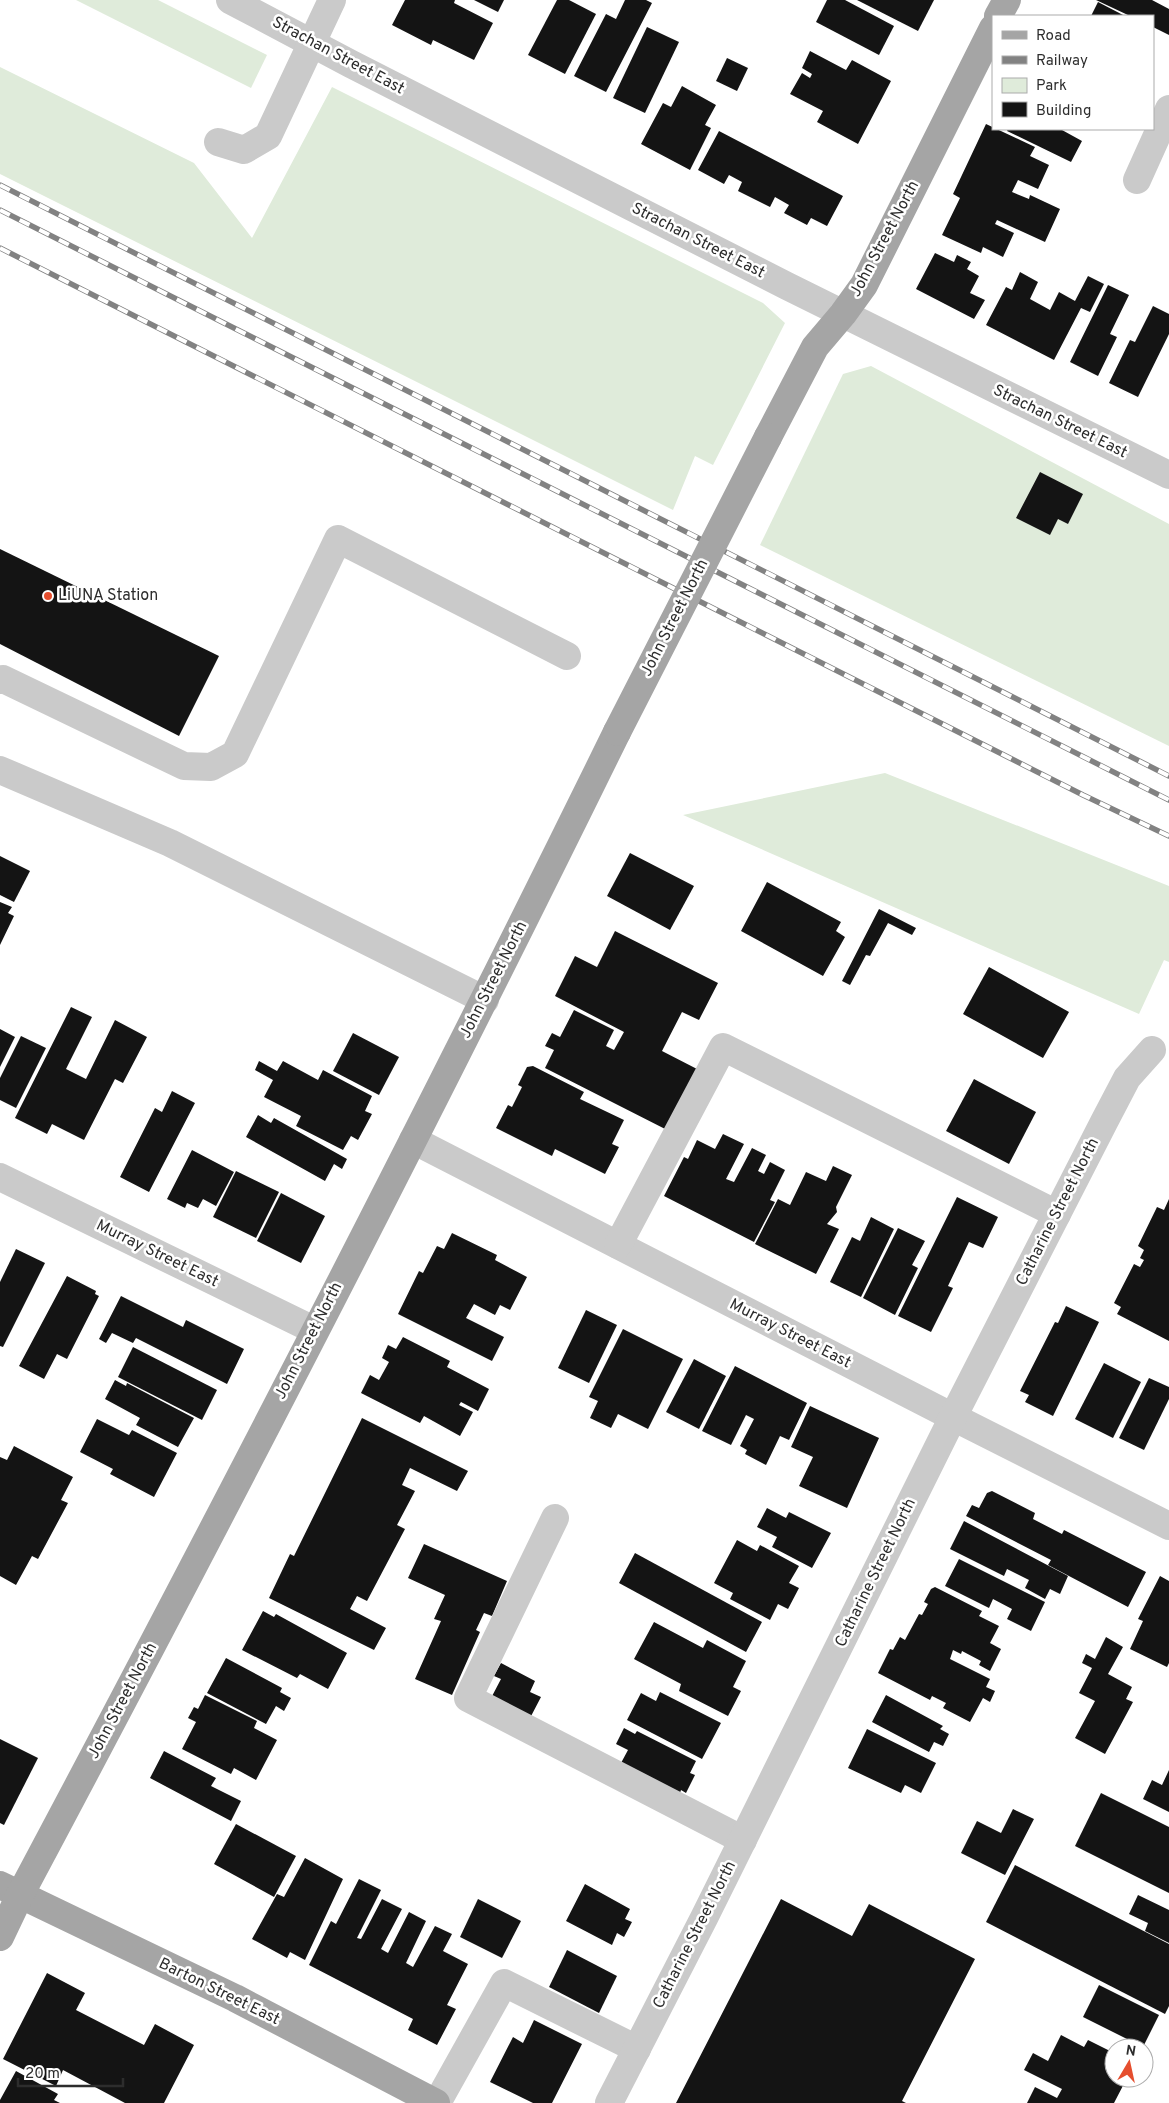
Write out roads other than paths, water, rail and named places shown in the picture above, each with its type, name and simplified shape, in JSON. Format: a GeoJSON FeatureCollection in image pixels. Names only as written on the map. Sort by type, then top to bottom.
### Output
{"type":"FeatureCollection","features":[{"type":"Feature","properties":{"kind":"main road"},"geometry":{"type":"LineString","coordinates":[[999,15],[1007,0]]}},
{"type":"Feature","properties":{"kind":"main road","name":"John Street North"},"geometry":{"type":"LineString","coordinates":[[0,1937],[10,1890],[210,1535],[485,1000],[616,732],[768,437],[815,347],[844,314],[864,285],[992,30]]}},
{"type":"Feature","properties":{"kind":"main road","name":"Barton Street East"},"geometry":{"type":"LineString","coordinates":[[10,1890],[235,1998],[436,2103]]}},
{"type":"Feature","properties":{"kind":"street","name":"Strachan Street East"},"geometry":{"type":"LineString","coordinates":[[230,0],[351,64],[844,314],[1169,476]]}},
{"type":"Feature","properties":{"kind":"street"},"geometry":{"type":"LineString","coordinates":[[218,142],[244,150],[268,136],[332,0]]}},
{"type":"Feature","properties":{"kind":"street"},"geometry":{"type":"LineString","coordinates":[[1137,180],[1169,109]]}},
{"type":"Feature","properties":{"kind":"street"},"geometry":{"type":"LineString","coordinates":[[1,679],[184,766],[211,767],[235,754],[338,539],[567,656]]}},
{"type":"Feature","properties":{"kind":"street"},"geometry":{"type":"LineString","coordinates":[[0,770],[170,843],[485,1000]]}},
{"type":"Feature","properties":{"kind":"street"},"geometry":{"type":"LineString","coordinates":[[618,1245],[723,1047],[1058,1214]]}},
{"type":"Feature","properties":{"kind":"street","name":"Catharine Street North"},"geometry":{"type":"LineString","coordinates":[[617,2100],[636,2049],[743,1840],[953,1417],[1127,1078],[1152,1050]]}},
{"type":"Feature","properties":{"kind":"street","name":"Murray Street East"},"geometry":{"type":"LineString","coordinates":[[413,1140],[1169,1526]]}},
{"type":"Feature","properties":{"kind":"street","name":"Murray Street East"},"geometry":{"type":"LineString","coordinates":[[0,1177],[314,1330]]}},
{"type":"Feature","properties":{"kind":"street"},"geometry":{"type":"LineString","coordinates":[[555,1518],[468,1698],[743,1840]]}},
{"type":"Feature","properties":{"kind":"street"},"geometry":{"type":"LineString","coordinates":[[436,2103],[504,1983],[636,2049]]}},
{"type":"Feature","properties":{"kind":"railway"},"geometry":{"type":"LineString","coordinates":[[0,185],[1169,776]]}},
{"type":"Feature","properties":{"kind":"railway"},"geometry":{"type":"LineString","coordinates":[[0,210],[1169,800]]}},
{"type":"Feature","properties":{"kind":"railway"},"geometry":{"type":"LineString","coordinates":[[0,248],[1083,795],[1169,836]]}},
{"type":"Feature","properties":{"kind":"place","name":"LiUNA Station"},"geometry":{"type":"Point","coordinates":[48,596]}}]}
